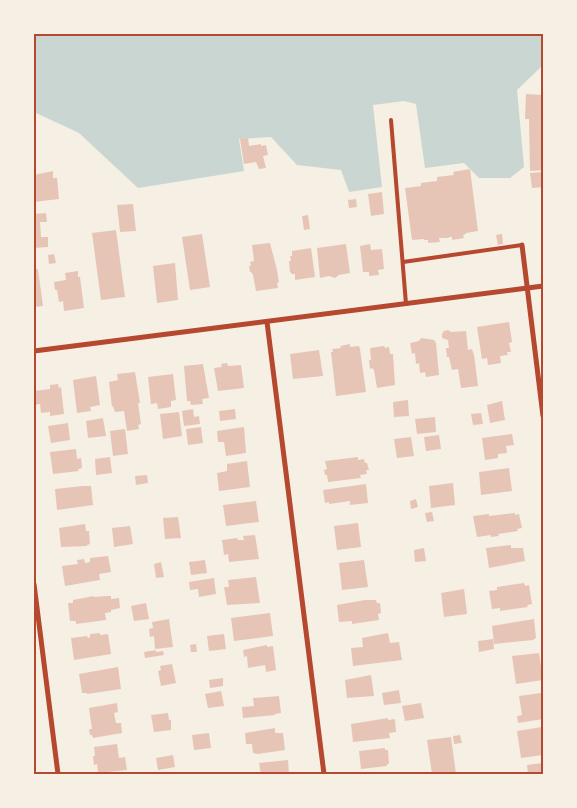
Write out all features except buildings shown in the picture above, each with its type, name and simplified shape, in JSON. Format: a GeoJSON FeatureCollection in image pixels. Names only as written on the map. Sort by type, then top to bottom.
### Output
{"type":"FeatureCollection","features":[{"type":"Feature","properties":{"kind":"street"},"geometry":{"type":"LineString","coordinates":[[522,245],[543,416]]}},
{"type":"Feature","properties":{"kind":"street"},"geometry":{"type":"LineString","coordinates":[[34,350],[543,286]]}},
{"type":"Feature","properties":{"kind":"street"},"geometry":{"type":"LineString","coordinates":[[267,322],[324,774]]}},
{"type":"Feature","properties":{"kind":"street"},"geometry":{"type":"LineString","coordinates":[[34,584],[36,615],[58,774]]}},
{"type":"Feature","properties":{"kind":"lane"},"geometry":{"type":"LineString","coordinates":[[391,120],[406,304]]}},
{"type":"Feature","properties":{"kind":"lane"},"geometry":{"type":"LineString","coordinates":[[403,262],[522,245]]}},
{"type":"Feature","properties":{"kind":"shaded area"},"geometry":{"type":"Polygon","coordinates":[[[34,34],[543,34],[543,65],[517,90],[524,167],[510,178],[479,178],[464,163],[425,168],[416,104],[404,101],[373,105],[382,187],[349,192],[341,170],[297,165],[271,137],[239,139],[244,171],[138,188],[79,133],[34,112],[34,34]]]}}]}
